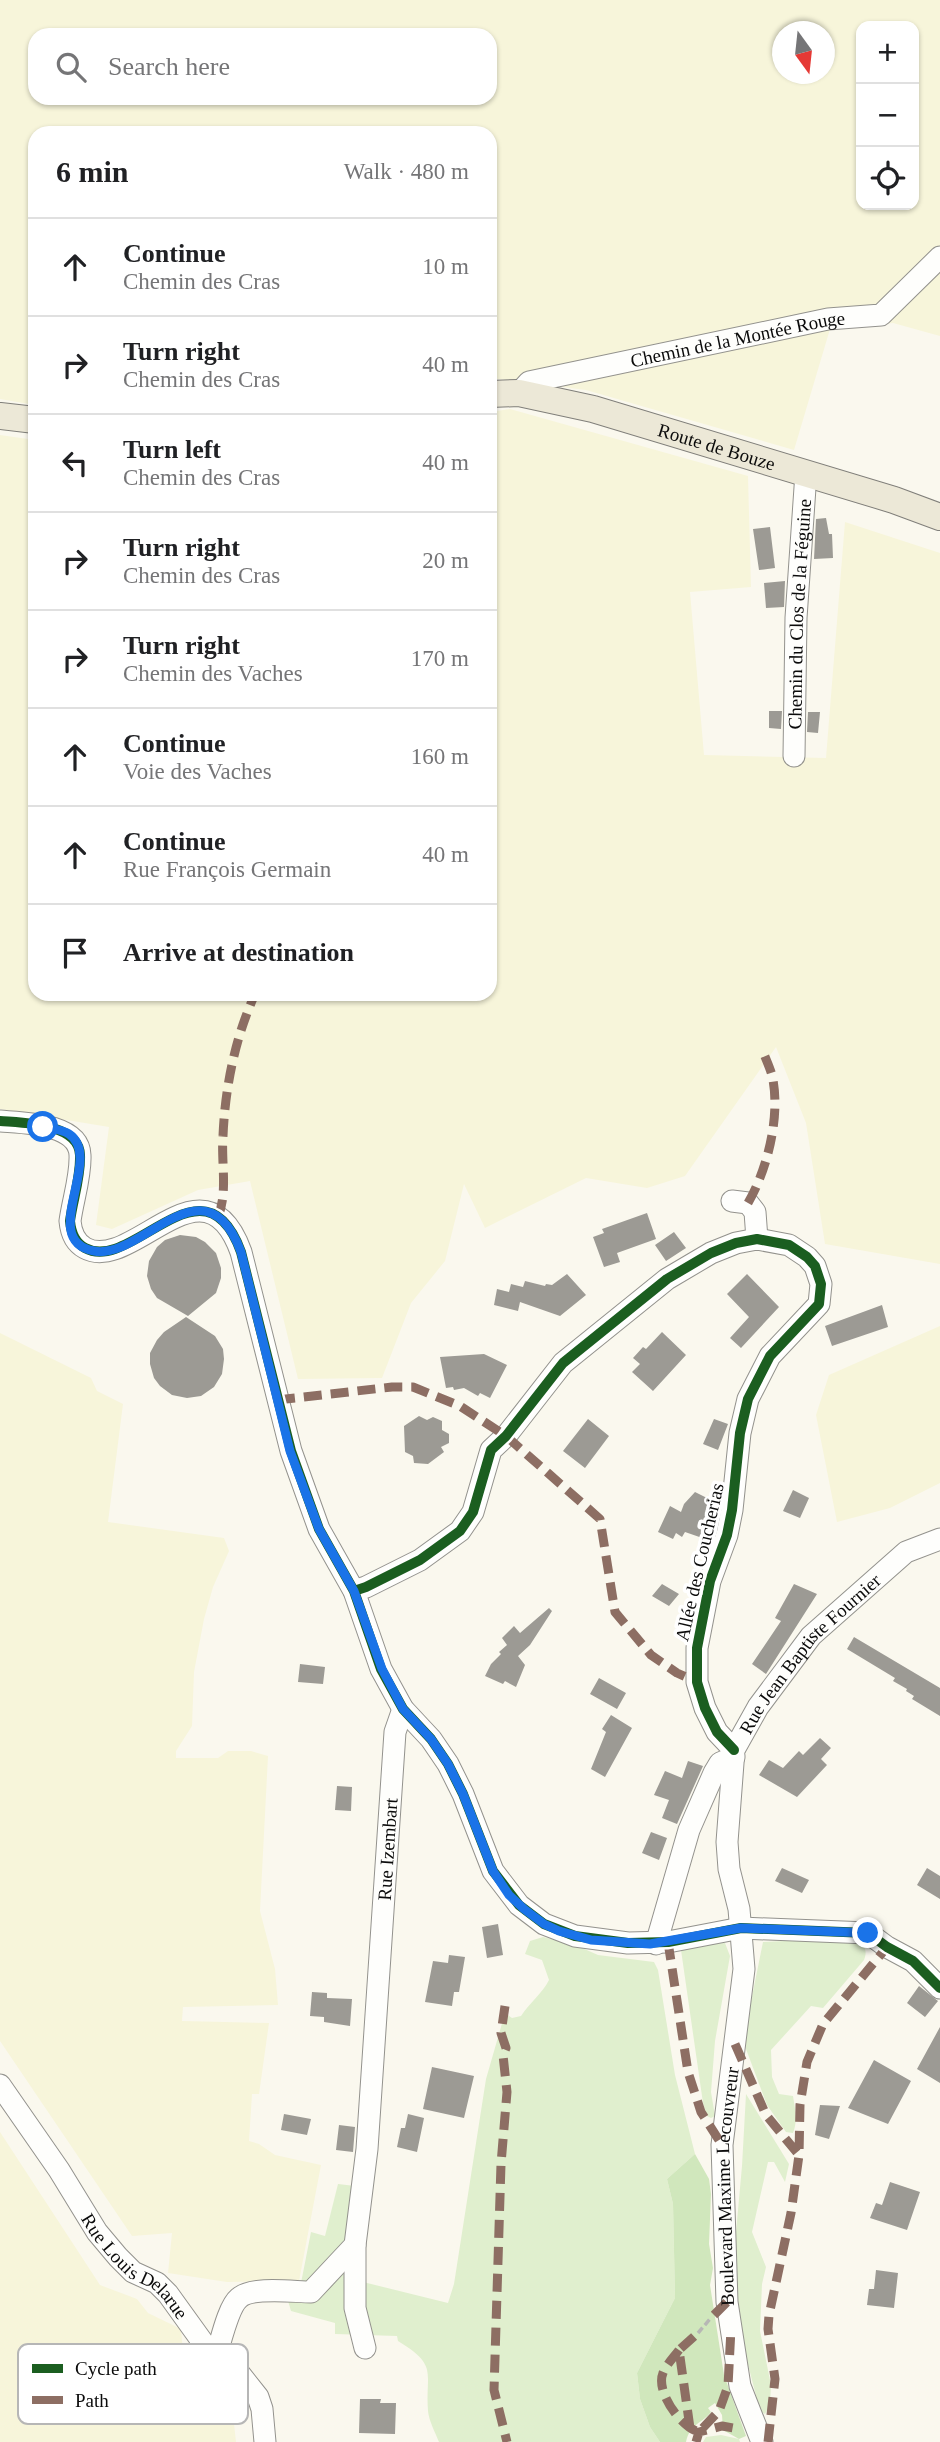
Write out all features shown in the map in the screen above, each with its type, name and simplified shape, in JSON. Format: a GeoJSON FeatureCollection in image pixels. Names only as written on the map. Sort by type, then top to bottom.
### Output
{"type":"FeatureCollection","features":[{"type":"Feature","properties":{"kind":"main road","name":"Route de Bouze"},"geometry":{"type":"LineString","coordinates":[[497,394],[519,393],[593,409],[894,500],[940,517]]}},
{"type":"Feature","properties":{"kind":"main road"},"geometry":{"type":"LineString","coordinates":[[0,416],[28,419]]}},
{"type":"Feature","properties":{"kind":"street","name":"Chemin de la Montée Rouge"},"geometry":{"type":"LineString","coordinates":[[519,393],[529,382],[828,319],[881,315],[940,257]]}},
{"type":"Feature","properties":{"kind":"street","name":"Chemin du Clos de la Féguine"},"geometry":{"type":"LineString","coordinates":[[793,756],[796,618],[806,473]]}},
{"type":"Feature","properties":{"kind":"street"},"geometry":{"type":"LineString","coordinates":[[0,1121],[62,1130],[74,1138],[80,1152],[71,1212],[71,1231],[79,1245],[86,1249],[99,1252],[111,1250],[168,1220],[192,1212],[218,1217],[233,1232],[241,1252],[290,1451],[319,1529],[354,1591],[382,1669],[403,1709],[431,1739],[448,1764],[463,1794],[493,1871],[519,1905],[544,1924],[575,1936],[628,1943],[656,1944],[741,1928],[868,1933],[887,1948],[913,1961],[940,1988]]}},
{"type":"Feature","properties":{"kind":"street"},"geometry":{"type":"LineString","coordinates":[[732,1201],[748,1203],[755,1212],[757,1239]]}},
{"type":"Feature","properties":{"kind":"street","name":"Allée des Coucherias"},"geometry":{"type":"LineString","coordinates":[[354,1591],[420,1560],[460,1531],[473,1512],[492,1450],[563,1363],[667,1279],[736,1243],[757,1239],[789,1245],[807,1257],[819,1275],[819,1304],[770,1356],[748,1398],[740,1433],[729,1523],[704,1606],[696,1648],[697,1682],[710,1720],[734,1753]]}},
{"type":"Feature","properties":{"kind":"street","name":"Rue Jean Baptiste Fournier"},"geometry":{"type":"LineString","coordinates":[[741,1928],[726,1842],[734,1753],[758,1707],[811,1636],[906,1552],[940,1539]]}},
{"type":"Feature","properties":{"kind":"street","name":"Rue Izembart"},"geometry":{"type":"LineString","coordinates":[[365,2348],[355,2308],[355,2245],[367,2149],[395,1732],[403,1709]]}},
{"type":"Feature","properties":{"kind":"street"},"geometry":{"type":"LineString","coordinates":[[656,1944],[689,1830],[714,1773],[720,1763],[734,1753]]}},
{"type":"Feature","properties":{"kind":"street","name":"Boulevard Maxime Lecouvreur"},"geometry":{"type":"LineString","coordinates":[[741,1928],[744,1969],[722,2145],[727,2302],[740,2386],[762,2442]]}},
{"type":"Feature","properties":{"kind":"street","name":"Rue Louis Delarue"},"geometry":{"type":"LineString","coordinates":[[0,2085],[59,2170],[97,2232],[133,2272],[157,2283],[168,2294],[204,2344]]}},
{"type":"Feature","properties":{"kind":"street"},"geometry":{"type":"LineString","coordinates":[[220,2344],[231,2311],[239,2298],[250,2292],[311,2292],[355,2245]]}},
{"type":"Feature","properties":{"kind":"street","name":"Rue Louis Delarue"},"geometry":{"type":"LineString","coordinates":[[248,2384],[258,2397],[262,2409],[264,2442]]}},
{"type":"Feature","properties":{"kind":"path"},"geometry":{"type":"LineString","coordinates":[[698,2333],[714,2315]]}},
{"type":"Feature","properties":{"kind":"shaded area"},"geometry":{"type":"Polygon","coordinates":[[[0,0],[940,0],[940,336],[893,323],[830,329],[794,450],[586,390],[497,379],[497,126],[28,126],[28,404],[0,399],[0,0]]]}},
{"type":"Feature","properties":{"kind":"shaded area"},"geometry":{"type":"Polygon","coordinates":[[[510,409],[748,476],[751,587],[690,592],[704,755],[826,758],[845,522],[940,553],[940,1264],[825,1244],[806,1123],[776,1047],[685,1176],[647,1188],[586,1178],[485,1228],[464,1184],[445,1261],[411,1303],[382,1378],[298,1379],[250,1181],[198,1190],[112,1229],[96,1225],[109,1127],[0,1109],[0,435],[28,439],[28,1001],[497,1001],[497,411],[510,409]]]}},
{"type":"Feature","properties":{"kind":"shaded area"},"geometry":{"type":"Polygon","coordinates":[[[940,1326],[940,1483],[890,1508],[837,1522],[816,1415],[829,1375],[940,1326]]]}},
{"type":"Feature","properties":{"kind":"shaded area"},"geometry":{"type":"Polygon","coordinates":[[[0,1333],[91,1378],[97,1391],[123,1404],[108,1522],[224,1538],[229,1551],[213,1587],[204,1619],[194,1672],[192,1726],[176,1751],[176,1758],[218,1758],[228,1751],[251,1751],[268,1756],[260,1911],[275,1969],[278,2005],[183,2007],[182,2021],[269,2023],[259,2094],[252,2094],[249,2141],[275,2155],[321,2165],[299,2281],[227,2282],[168,2273],[172,2233],[132,2236],[0,2041],[0,1333]]]}},
{"type":"Feature","properties":{"kind":"shaded area"},"geometry":{"type":"Polygon","coordinates":[[[0,2132],[100,2285],[137,2299],[148,2313],[181,2329],[182,2344],[18,2344],[18,2424],[234,2424],[236,2442],[0,2442],[0,2132]]]}},
{"type":"Feature","properties":{"kind":"green space"},"geometry":{"type":"Polygon","coordinates":[[[543,1937],[573,1944],[598,1955],[654,1962],[658,1970],[675,2075],[695,2154],[667,2179],[673,2204],[675,2298],[637,2373],[640,2399],[650,2427],[660,2442],[439,2442],[429,2415],[427,2371],[420,2357],[398,2341],[397,2336],[335,2334],[335,2323],[291,2311],[283,2284],[301,2283],[311,2232],[325,2236],[338,2184],[355,2186],[359,2281],[448,2303],[454,2284],[486,2079],[505,2013],[512,2018],[521,2016],[549,1980],[542,1960],[525,1954],[530,1941],[543,1937]]]}},
{"type":"Feature","properties":{"kind":"green space"},"geometry":{"type":"Polygon","coordinates":[[[848,1938],[860,1940],[864,1945],[864,1960],[823,2008],[811,2006],[771,2050],[772,2077],[779,2094],[793,2096],[795,2128],[793,2133],[786,2132],[767,2105],[743,2041],[763,1942],[848,1938]]]}},
{"type":"Feature","properties":{"kind":"green space"},"geometry":{"type":"Polygon","coordinates":[[[725,1943],[730,1956],[715,2041],[711,2092],[715,2116],[711,2118],[707,2116],[703,2103],[681,1950],[697,1945],[725,1943]]]}},
{"type":"Feature","properties":{"kind":"green space"},"geometry":{"type":"Polygon","coordinates":[[[746,2094],[789,2164],[785,2182],[774,2162],[768,2162],[752,2232],[766,2267],[762,2284],[760,2331],[771,2385],[770,2404],[765,2414],[760,2411],[736,2318],[734,2254],[746,2094]]]}},
{"type":"Feature","properties":{"kind":"green space"},"geometry":{"type":"Polygon","coordinates":[[[695,2154],[709,2179],[711,2194],[709,2244],[713,2268],[710,2285],[724,2375],[746,2436],[739,2439],[723,2430],[722,2415],[715,2403],[708,2408],[711,2412],[708,2416],[690,2431],[686,2442],[660,2442],[650,2427],[640,2399],[637,2373],[675,2298],[673,2204],[667,2179],[695,2154]]]}},
{"type":"Feature","properties":{"kind":"green space"},"geometry":{"type":"Polygon","coordinates":[[[721,2435],[739,2439],[740,2442],[703,2442],[706,2437],[721,2435]]]}},
{"type":"Feature","properties":{"kind":"building"},"geometry":{"type":"Polygon","coordinates":[[[826,518],[829,534],[832,534],[833,558],[814,559],[816,519],[826,518]]]}},
{"type":"Feature","properties":{"kind":"building"},"geometry":{"type":"Polygon","coordinates":[[[770,527],[775,568],[759,570],[753,529],[770,527]]]}},
{"type":"Feature","properties":{"kind":"building"},"geometry":{"type":"Polygon","coordinates":[[[785,581],[784,607],[766,608],[764,583],[785,581]]]}},
{"type":"Feature","properties":{"kind":"building"},"geometry":{"type":"Polygon","coordinates":[[[769,711],[782,711],[781,729],[769,728],[769,711]]]}},
{"type":"Feature","properties":{"kind":"building"},"geometry":{"type":"Polygon","coordinates":[[[808,712],[820,712],[818,733],[807,732],[808,712]]]}},
{"type":"Feature","properties":{"kind":"building"},"geometry":{"type":"Polygon","coordinates":[[[647,1213],[656,1239],[617,1253],[620,1262],[604,1267],[593,1237],[604,1233],[602,1229],[647,1213]]]}},
{"type":"Feature","properties":{"kind":"building"},"geometry":{"type":"Polygon","coordinates":[[[674,1232],[686,1248],[666,1261],[655,1245],[674,1232]]]}},
{"type":"Feature","properties":{"kind":"building"},"geometry":{"type":"Polygon","coordinates":[[[180,1235],[196,1237],[205,1242],[216,1253],[221,1268],[216,1293],[188,1316],[157,1298],[147,1276],[149,1261],[157,1247],[165,1240],[180,1235]]]}},
{"type":"Feature","properties":{"kind":"building"},"geometry":{"type":"Polygon","coordinates":[[[567,1274],[586,1295],[560,1316],[520,1302],[518,1311],[494,1305],[497,1289],[509,1292],[511,1284],[523,1287],[525,1281],[552,1285],[567,1274]]]}},
{"type":"Feature","properties":{"kind":"building"},"geometry":{"type":"Polygon","coordinates":[[[747,1274],[779,1307],[741,1348],[730,1338],[749,1317],[727,1294],[747,1274]]]}},
{"type":"Feature","properties":{"kind":"building"},"geometry":{"type":"Polygon","coordinates":[[[882,1305],[888,1327],[832,1346],[825,1326],[882,1305]]]}},
{"type":"Feature","properties":{"kind":"building"},"geometry":{"type":"Polygon","coordinates":[[[186,1317],[215,1336],[223,1349],[224,1359],[222,1374],[214,1387],[201,1396],[187,1398],[172,1395],[160,1386],[154,1378],[150,1364],[150,1353],[157,1340],[186,1317]]]}},
{"type":"Feature","properties":{"kind":"building"},"geometry":{"type":"Polygon","coordinates":[[[662,1332],[686,1355],[653,1391],[632,1372],[640,1364],[633,1358],[662,1332]]]}},
{"type":"Feature","properties":{"kind":"building"},"geometry":{"type":"Polygon","coordinates":[[[484,1354],[507,1365],[490,1398],[480,1393],[478,1396],[464,1388],[446,1388],[440,1357],[484,1354]]]}},
{"type":"Feature","properties":{"kind":"building"},"geometry":{"type":"Polygon","coordinates":[[[419,1416],[427,1420],[433,1417],[442,1421],[442,1430],[449,1434],[449,1443],[441,1447],[444,1452],[428,1464],[414,1463],[413,1456],[405,1452],[404,1426],[419,1416]]]}},
{"type":"Feature","properties":{"kind":"building"},"geometry":{"type":"Polygon","coordinates":[[[588,1419],[609,1436],[585,1468],[563,1451],[588,1419]]]}},
{"type":"Feature","properties":{"kind":"building"},"geometry":{"type":"Polygon","coordinates":[[[714,1419],[728,1424],[718,1450],[703,1444],[714,1419]]]}},
{"type":"Feature","properties":{"kind":"building"},"geometry":{"type":"Polygon","coordinates":[[[793,1490],[809,1498],[800,1518],[783,1511],[793,1490]]]}},
{"type":"Feature","properties":{"kind":"building"},"geometry":{"type":"Polygon","coordinates":[[[695,1492],[719,1504],[711,1541],[685,1532],[682,1537],[676,1533],[673,1539],[658,1532],[670,1506],[681,1512],[684,1504],[695,1492]]]}},
{"type":"Feature","properties":{"kind":"building"},"geometry":{"type":"Polygon","coordinates":[[[662,1584],[679,1594],[669,1606],[652,1596],[662,1584]]]}},
{"type":"Feature","properties":{"kind":"building"},"geometry":{"type":"Polygon","coordinates":[[[794,1584],[817,1594],[766,1674],[752,1664],[781,1621],[775,1618],[794,1584]]]}},
{"type":"Feature","properties":{"kind":"building"},"geometry":{"type":"Polygon","coordinates":[[[549,1608],[552,1611],[530,1645],[518,1656],[525,1665],[516,1687],[485,1676],[491,1664],[501,1654],[499,1652],[507,1645],[502,1638],[514,1626],[520,1633],[549,1608]]]}},
{"type":"Feature","properties":{"kind":"building"},"geometry":{"type":"Polygon","coordinates":[[[854,1637],[940,1688],[940,1716],[912,1699],[914,1696],[906,1691],[907,1689],[893,1681],[895,1678],[847,1649],[854,1637]]]}},
{"type":"Feature","properties":{"kind":"building"},"geometry":{"type":"Polygon","coordinates":[[[300,1664],[325,1667],[323,1684],[298,1682],[300,1664]]]}},
{"type":"Feature","properties":{"kind":"building"},"geometry":{"type":"Polygon","coordinates":[[[599,1678],[626,1693],[617,1709],[590,1694],[599,1678]]]}},
{"type":"Feature","properties":{"kind":"building"},"geometry":{"type":"Polygon","coordinates":[[[611,1715],[632,1728],[605,1777],[591,1769],[606,1732],[602,1729],[611,1715]]]}},
{"type":"Feature","properties":{"kind":"building"},"geometry":{"type":"Polygon","coordinates":[[[820,1738],[831,1748],[821,1759],[827,1765],[797,1797],[759,1775],[769,1760],[783,1768],[799,1751],[803,1755],[820,1738]]]}},
{"type":"Feature","properties":{"kind":"building"},"geometry":{"type":"Polygon","coordinates":[[[688,1761],[703,1766],[677,1824],[662,1818],[669,1800],[654,1795],[665,1771],[682,1778],[688,1761]]]}},
{"type":"Feature","properties":{"kind":"building"},"geometry":{"type":"Polygon","coordinates":[[[337,1786],[352,1787],[351,1811],[335,1810],[337,1786]]]}},
{"type":"Feature","properties":{"kind":"building"},"geometry":{"type":"Polygon","coordinates":[[[651,1832],[667,1838],[659,1860],[642,1853],[651,1832]]]}},
{"type":"Feature","properties":{"kind":"building"},"geometry":{"type":"Polygon","coordinates":[[[782,1868],[809,1880],[802,1893],[775,1881],[782,1868]]]}},
{"type":"Feature","properties":{"kind":"building"},"geometry":{"type":"Polygon","coordinates":[[[927,1868],[940,1876],[940,1899],[917,1885],[927,1868]]]}},
{"type":"Feature","properties":{"kind":"building"},"geometry":{"type":"Polygon","coordinates":[[[498,1924],[503,1955],[487,1958],[482,1927],[498,1924]]]}},
{"type":"Feature","properties":{"kind":"building"},"geometry":{"type":"Polygon","coordinates":[[[449,1955],[465,1957],[459,1992],[454,1992],[452,2006],[425,2002],[433,1961],[448,1963],[449,1955]]]}},
{"type":"Feature","properties":{"kind":"building"},"geometry":{"type":"Polygon","coordinates":[[[919,1986],[938,2001],[925,2017],[907,2003],[919,1986]]]}},
{"type":"Feature","properties":{"kind":"building"},"geometry":{"type":"Polygon","coordinates":[[[312,1992],[327,1993],[327,1998],[352,1999],[350,2026],[324,2022],[324,2017],[310,2016],[312,1992]]]}},
{"type":"Feature","properties":{"kind":"building"},"geometry":{"type":"Polygon","coordinates":[[[940,2027],[940,2083],[917,2069],[940,2027]]]}},
{"type":"Feature","properties":{"kind":"building"},"geometry":{"type":"Polygon","coordinates":[[[874,2060],[911,2081],[888,2124],[848,2108],[874,2060]]]}},
{"type":"Feature","properties":{"kind":"building"},"geometry":{"type":"Polygon","coordinates":[[[432,2067],[474,2076],[464,2118],[423,2109],[432,2067]]]}},
{"type":"Feature","properties":{"kind":"building"},"geometry":{"type":"Polygon","coordinates":[[[820,2105],[840,2106],[829,2139],[815,2135],[820,2105]]]}},
{"type":"Feature","properties":{"kind":"building"},"geometry":{"type":"Polygon","coordinates":[[[284,2114],[311,2119],[307,2135],[281,2130],[284,2114]]]}},
{"type":"Feature","properties":{"kind":"building"},"geometry":{"type":"Polygon","coordinates":[[[408,2114],[424,2118],[417,2152],[397,2147],[401,2128],[405,2128],[408,2114]]]}},
{"type":"Feature","properties":{"kind":"building"},"geometry":{"type":"Polygon","coordinates":[[[339,2125],[355,2127],[353,2152],[336,2150],[339,2125]]]}},
{"type":"Feature","properties":{"kind":"building"},"geometry":{"type":"Polygon","coordinates":[[[890,2182],[920,2192],[907,2230],[870,2218],[876,2203],[882,2205],[890,2182]]]}},
{"type":"Feature","properties":{"kind":"building"},"geometry":{"type":"Polygon","coordinates":[[[876,2270],[898,2273],[894,2308],[867,2305],[869,2289],[874,2289],[876,2270]]]}},
{"type":"Feature","properties":{"kind":"building"},"geometry":{"type":"Polygon","coordinates":[[[360,2399],[381,2399],[380,2403],[396,2403],[395,2434],[359,2433],[360,2399]]]}},
{"type":"Feature","properties":{"kind":"marked path"},"geometry":{"type":"LineString","coordinates":[[218,1217],[223,1198],[226,1100],[237,1046],[252,1001]]}},
{"type":"Feature","properties":{"kind":"marked path"},"geometry":{"type":"LineString","coordinates":[[748,1203],[766,1160],[775,1111],[773,1080],[762,1049]]}},
{"type":"Feature","properties":{"kind":"marked path"},"geometry":{"type":"LineString","coordinates":[[277,1400],[413,1387],[460,1406],[506,1436],[600,1519],[615,1612],[651,1655],[677,1673],[697,1682]]}},
{"type":"Feature","properties":{"kind":"marked path"},"geometry":{"type":"LineString","coordinates":[[668,1942],[688,2072],[701,2112],[722,2145]]}},
{"type":"Feature","properties":{"kind":"marked path"},"geometry":{"type":"LineString","coordinates":[[768,2442],[775,2379],[768,2329],[769,2315],[791,2213],[799,2155],[800,2105],[807,2062],[823,2024],[887,1947]]}},
{"type":"Feature","properties":{"kind":"marked path"},"geometry":{"type":"LineString","coordinates":[[505,2006],[501,2033],[506,2048],[503,2055],[507,2092],[501,2164],[494,2390],[507,2442]]}},
{"type":"Feature","properties":{"kind":"marked path"},"geometry":{"type":"LineString","coordinates":[[735,2044],[766,2115],[799,2155]]}},
{"type":"Feature","properties":{"kind":"marked path"},"geometry":{"type":"LineString","coordinates":[[714,2315],[727,2302]]}},
{"type":"Feature","properties":{"kind":"marked path"},"geometry":{"type":"LineString","coordinates":[[679,2350],[663,2373],[663,2390],[678,2417],[699,2432],[719,2411],[728,2386],[731,2329]]}},
{"type":"Feature","properties":{"kind":"marked path"},"geometry":{"type":"LineString","coordinates":[[690,2428],[679,2350],[698,2333]]}},
{"type":"Feature","properties":{"kind":"marked path"},"geometry":{"type":"LineString","coordinates":[[696,2442],[699,2432],[722,2426],[733,2428]]}},
{"type":"Feature","properties":{"kind":"cycle path"},"geometry":{"type":"LineString","coordinates":[[0,1121],[48,1127],[70,1136],[77,1144],[80,1155],[79,1171],[70,1221],[74,1236],[85,1248],[104,1251],[124,1245],[188,1213],[208,1212],[226,1224],[241,1252],[291,1451],[319,1529],[354,1591],[381,1669],[403,1709],[431,1739],[448,1764],[463,1794],[493,1871],[519,1905],[544,1924],[575,1936],[628,1943],[668,1942],[741,1928],[868,1933],[913,1961],[940,1988]]}},
{"type":"Feature","properties":{"kind":"cycle path"},"geometry":{"type":"LineString","coordinates":[[354,1591],[420,1560],[460,1531],[473,1512],[491,1450],[506,1436],[563,1363],[667,1279],[711,1253],[736,1243],[757,1239],[789,1245],[815,1266],[821,1284],[819,1304],[770,1356],[748,1399],[740,1433],[727,1535],[710,1581],[697,1648],[697,1682],[705,1708],[717,1732],[734,1750]]}},
{"type":"Feature","properties":{"kind":"route"},"geometry":{"type":"LineString","coordinates":[[43,1127],[69,1133],[78,1144],[80,1161],[70,1221],[74,1238],[86,1249],[99,1252],[111,1250],[168,1220],[192,1212],[218,1217],[233,1232],[241,1252],[290,1451],[319,1529],[354,1591],[382,1669],[403,1709],[431,1739],[456,1777],[493,1871],[519,1905],[544,1924],[559,1931],[591,1940],[628,1943],[668,1942],[741,1928],[868,1933]]}}]}
